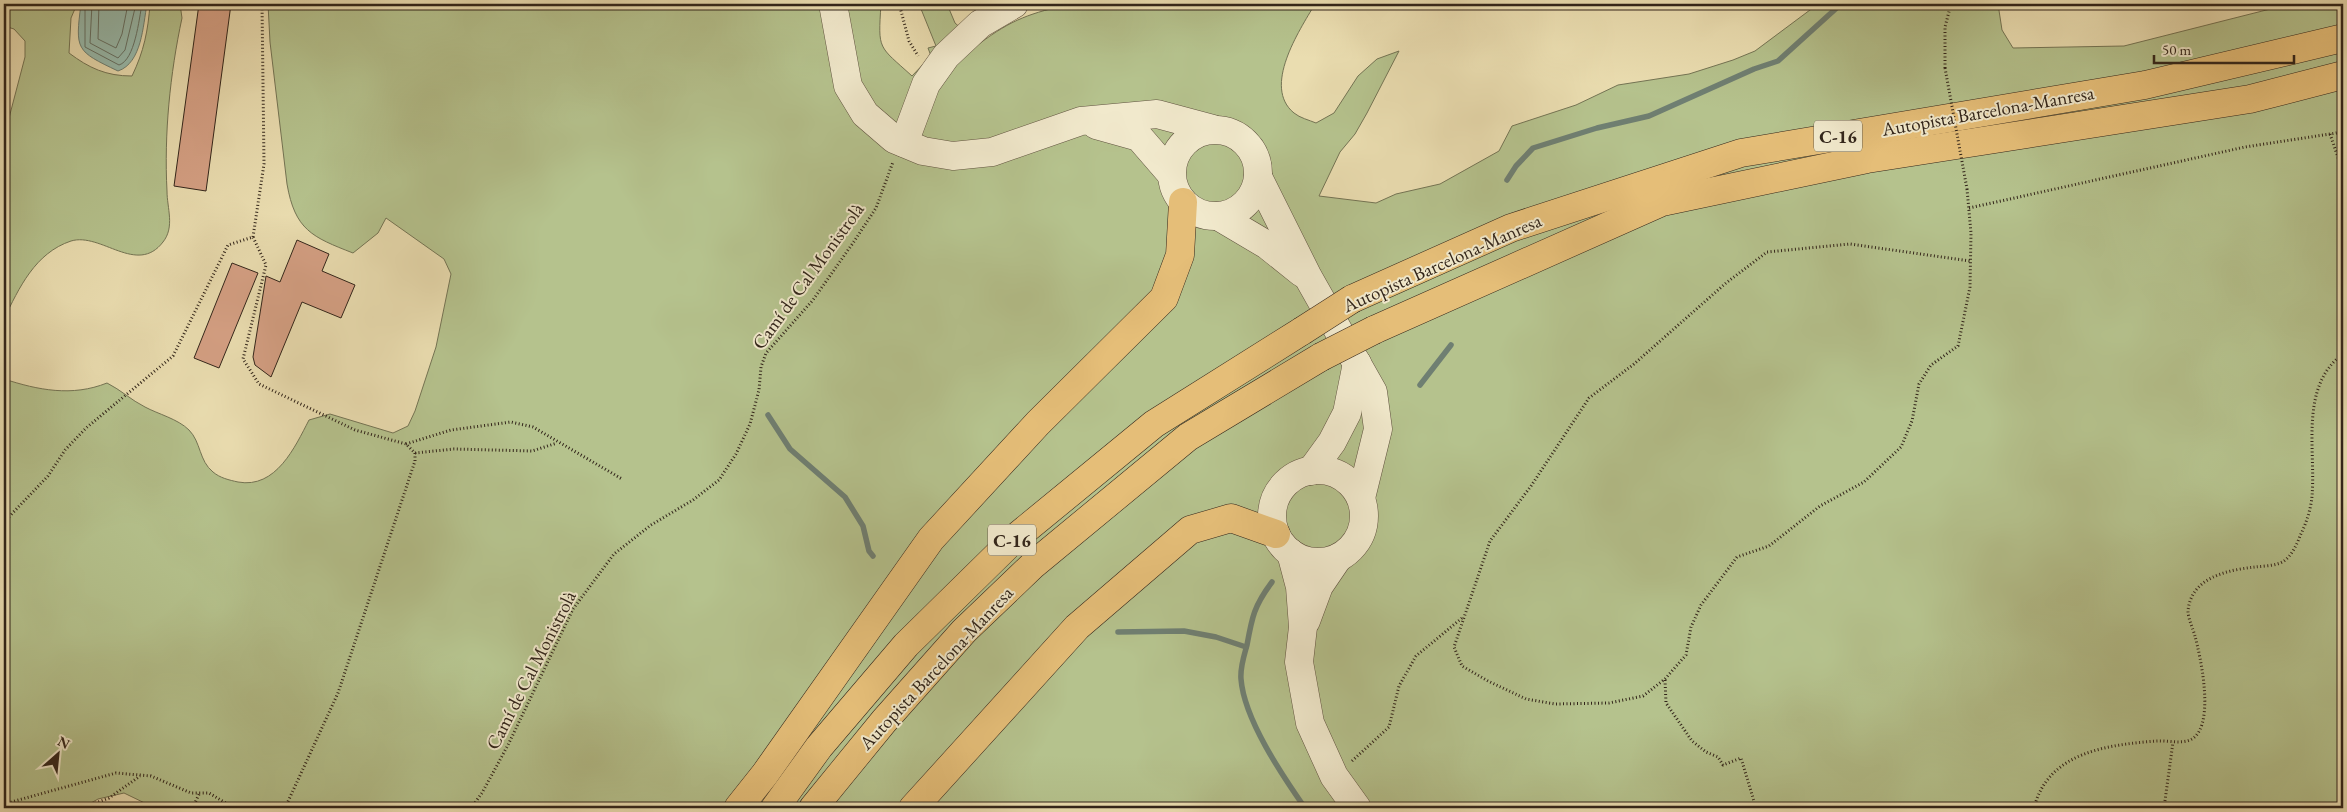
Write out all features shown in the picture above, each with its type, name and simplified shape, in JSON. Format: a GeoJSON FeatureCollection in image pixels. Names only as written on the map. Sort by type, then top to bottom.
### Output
{"type":"FeatureCollection","features":[{"type":"Feature","properties":{"kind":"highway","name":"Autopista Barcelona-Manresa"},"geometry":{"type":"LineString","coordinates":[[775,808],[819,747],[906,645],[1015,538],[1154,424],[1352,299],[1511,228],[1741,152],[2145,85],[2343,38]]}},
{"type":"Feature","properties":{"kind":"highway","name":"Autopista Barcelona-Manresa"},"geometry":{"type":"LineString","coordinates":[[813,808],[884,721],[964,631],[1033,565],[1188,437],[1321,357],[1374,330],[1662,202],[1867,159],[2250,99],[2343,75]]}},
{"type":"Feature","properties":{"kind":"highway"},"geometry":{"type":"LineString","coordinates":[[738,808],[765,774],[931,539],[1038,423],[1164,298],[1180,254],[1182,202]]}},
{"type":"Feature","properties":{"kind":"highway"},"geometry":{"type":"LineString","coordinates":[[913,808],[1077,627],[1190,530],[1231,518],[1283,544]]}},
{"type":"Feature","properties":{"kind":"street"},"geometry":{"type":"LineString","coordinates":[[833,4],[848,86],[865,114],[894,139],[923,151],[953,156],[992,152],[1081,121],[1157,114],[1231,132],[1246,143],[1256,159],[1258,177],[1308,277],[1373,392],[1378,429],[1361,498],[1364,515],[1361,533],[1352,548],[1338,558],[1319,586],[1303,627]]}},
{"type":"Feature","properties":{"kind":"street"},"geometry":{"type":"LineString","coordinates":[[904,143],[926,84],[946,56],[980,24],[1014,4]]}},
{"type":"Feature","properties":{"kind":"street"},"geometry":{"type":"LineString","coordinates":[[1081,121],[1139,137],[1172,174]]}},
{"type":"Feature","properties":{"kind":"street"},"geometry":{"type":"LineString","coordinates":[[1213,129],[1196,133],[1183,143],[1174,158],[1172,174],[1175,189],[1182,202],[1199,213],[1218,216],[1267,245],[1308,277]]}},
{"type":"Feature","properties":{"kind":"street"},"geometry":{"type":"LineString","coordinates":[[1218,216],[1233,212],[1246,204],[1254,192],[1258,177]]}},
{"type":"Feature","properties":{"kind":"street"},"geometry":{"type":"LineString","coordinates":[[1311,470],[1332,442],[1347,413],[1357,363]]}},
{"type":"Feature","properties":{"kind":"street"},"geometry":{"type":"LineString","coordinates":[[1357,808],[1334,776],[1310,723],[1299,662],[1303,627],[1300,587],[1272,514],[1278,494],[1291,478],[1311,470],[1331,472],[1341,476],[1349,482],[1361,498]]}},
{"type":"Feature","properties":{"kind":"street"},"geometry":{"type":"LineString","coordinates":[[1283,544],[1314,562],[1338,558]]}},
{"type":"Feature","properties":{"kind":"path"},"geometry":{"type":"LineString","coordinates":[[262,4],[264,164],[253,237],[266,265],[243,359],[259,384],[355,430],[406,444],[415,453],[416,461],[338,693],[285,808]]}},
{"type":"Feature","properties":{"kind":"path"},"geometry":{"type":"LineString","coordinates":[[1950,4],[1945,26],[1945,68],[1967,190],[1969,208],[1970,261],[1970,287],[1958,346],[1931,365],[1919,384],[1912,420],[1901,447],[1864,482],[1820,506],[1769,546],[1737,557],[1701,605],[1691,627],[1686,655],[1665,680],[1643,696],[1609,703],[1555,704],[1526,699],[1462,666],[1454,647],[1462,618],[1490,541],[1531,486],[1589,398],[1634,364],[1726,283],[1767,252],[1850,244],[1970,261]]}},
{"type":"Feature","properties":{"kind":"path"},"geometry":{"type":"LineString","coordinates":[[900,8],[910,40],[919,58],[933,74]]}},
{"type":"Feature","properties":{"kind":"path"},"geometry":{"type":"LineString","coordinates":[[1969,208],[2245,147],[2343,132]]}},
{"type":"Feature","properties":{"kind":"path"},"geometry":{"type":"LineString","coordinates":[[2330,134],[2343,172]]}},
{"type":"Feature","properties":{"kind":"path","name":"Camí de Cal Monistrolà"},"geometry":{"type":"LineString","coordinates":[[471,808],[482,793],[508,745],[579,601],[614,554],[651,525],[693,500],[719,480],[736,454],[750,424],[759,390],[761,367],[766,353],[813,300],[871,215],[904,143]]}},
{"type":"Feature","properties":{"kind":"path"},"geometry":{"type":"LineString","coordinates":[[4,522],[48,476],[65,450],[86,428],[173,356],[228,245],[253,237]]}},
{"type":"Feature","properties":{"kind":"path"},"geometry":{"type":"LineString","coordinates":[[2034,808],[2037,796],[2053,772],[2077,757],[2104,748],[2158,741],[2187,742],[2198,733],[2203,720],[2203,678],[2188,612],[2192,598],[2200,586],[2211,576],[2269,566],[2284,561],[2293,550],[2305,524],[2312,497],[2312,425],[2316,397],[2320,382],[2336,360],[2343,354]]}},
{"type":"Feature","properties":{"kind":"path"},"geometry":{"type":"LineString","coordinates":[[406,444],[451,430],[511,422],[532,427],[557,442],[569,446],[622,479]]}},
{"type":"Feature","properties":{"kind":"path"},"geometry":{"type":"LineString","coordinates":[[415,453],[454,450],[532,451],[557,442]]}},
{"type":"Feature","properties":{"kind":"path"},"geometry":{"type":"LineString","coordinates":[[1334,776],[1389,727],[1399,686],[1416,656],[1462,618]]}},
{"type":"Feature","properties":{"kind":"path"},"geometry":{"type":"LineString","coordinates":[[1665,680],[1666,703],[1692,741],[1706,752],[1718,757],[1723,765],[1741,758],[1752,800],[1756,808]]}},
{"type":"Feature","properties":{"kind":"path"},"geometry":{"type":"LineString","coordinates":[[2164,808],[2173,742]]}},
{"type":"Feature","properties":{"kind":"path"},"geometry":{"type":"LineString","coordinates":[[4,804],[116,773],[151,776],[191,792],[209,792],[234,808]]}},
{"type":"Feature","properties":{"kind":"path"},"geometry":{"type":"LineString","coordinates":[[82,808],[109,798],[142,775]]}},
{"type":"Feature","properties":{"kind":"path"},"geometry":{"type":"LineString","coordinates":[[194,808],[200,792]]}},
{"type":"Feature","properties":{"kind":"green space"},"geometry":{"type":"Polygon","coordinates":[[[4,4],[77,4],[71,18],[69,53],[98,70],[123,76],[132,76],[140,58],[147,32],[150,4],[180,4],[182,18],[171,82],[167,126],[166,169],[170,224],[167,236],[153,251],[142,255],[118,251],[94,242],[82,240],[71,241],[58,247],[47,254],[30,273],[22,284],[4,319],[4,137],[25,57],[25,41],[14,29],[4,26],[4,4]]]}},
{"type":"Feature","properties":{"kind":"green space"},"geometry":{"type":"Polygon","coordinates":[[[268,4],[881,4],[880,31],[883,46],[886,52],[912,76],[931,56],[928,48],[936,46],[919,4],[947,4],[955,23],[979,44],[1002,28],[1022,18],[1071,4],[1315,4],[1293,43],[1282,74],[1282,89],[1285,102],[1299,116],[1316,123],[1334,113],[1358,76],[1377,59],[1399,51],[1355,134],[1340,152],[1319,196],[1376,203],[1396,194],[1440,184],[1499,151],[1512,126],[1576,105],[1618,85],[1689,74],[1755,51],[1818,4],[1998,4],[2002,30],[2013,48],[2124,46],[2290,4],[2343,4],[2343,808],[155,808],[124,793],[98,799],[82,808],[4,808],[4,379],[42,389],[68,391],[81,390],[107,383],[150,410],[184,426],[196,440],[208,468],[219,476],[238,482],[251,482],[263,479],[273,473],[283,464],[309,420],[330,414],[393,433],[408,426],[415,411],[436,347],[451,274],[444,259],[386,218],[378,233],[353,253],[316,236],[301,222],[290,200],[287,184],[270,42],[268,4]]]}},
{"type":"Feature","properties":{"kind":"water"},"geometry":{"type":"Polygon","coordinates":[[[81,4],[147,4],[137,52],[126,67],[118,71],[94,59],[81,47],[78,31],[81,4]]]}},
{"type":"Feature","properties":{"kind":"building"},"geometry":{"type":"Polygon","coordinates":[[[199,4],[231,4],[206,191],[174,186],[199,4]]]}},
{"type":"Feature","properties":{"kind":"building"},"geometry":{"type":"Polygon","coordinates":[[[297,240],[329,254],[322,271],[355,285],[341,318],[302,302],[271,377],[255,365],[253,357],[266,276],[280,282],[297,240]]]}},
{"type":"Feature","properties":{"kind":"building"},"geometry":{"type":"Polygon","coordinates":[[[232,263],[258,273],[219,368],[194,358],[232,263]]]}},
{"type":"Feature","properties":{"kind":"waterway"},"geometry":{"type":"LineString","coordinates":[[1507,180],[1516,166],[1533,148],[1597,128],[1649,116],[1754,69],[1778,61],[1841,4]]}},
{"type":"Feature","properties":{"kind":"waterway"},"geometry":{"type":"LineString","coordinates":[[1420,385],[1451,345]]}},
{"type":"Feature","properties":{"kind":"waterway"},"geometry":{"type":"LineString","coordinates":[[768,415],[790,449],[845,497],[863,526],[869,551],[873,556]]}},
{"type":"Feature","properties":{"kind":"waterway"},"geometry":{"type":"LineString","coordinates":[[1272,582],[1261,598],[1250,627],[1241,670],[1241,679],[1249,711],[1257,729],[1275,763],[1305,808]]}},
{"type":"Feature","properties":{"kind":"waterway"},"geometry":{"type":"LineString","coordinates":[[1118,632],[1184,631],[1216,637],[1246,647]]}}]}
